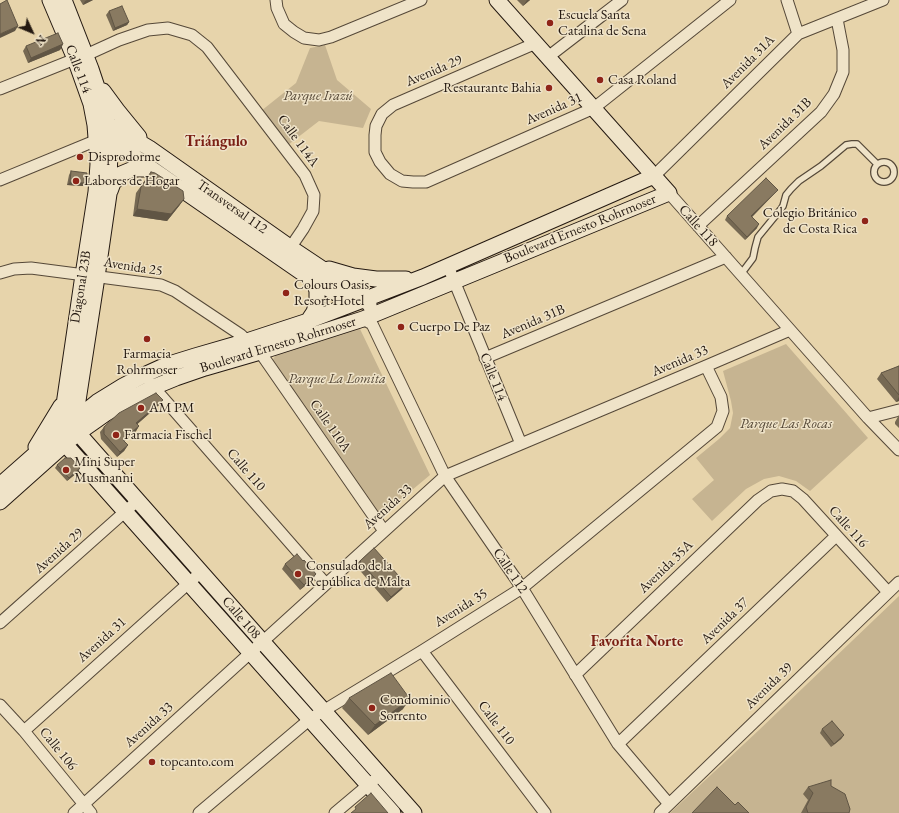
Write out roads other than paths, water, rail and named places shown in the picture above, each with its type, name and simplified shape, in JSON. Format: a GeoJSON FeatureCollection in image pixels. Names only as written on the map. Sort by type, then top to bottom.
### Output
{"type":"FeatureCollection","features":[{"type":"Feature","properties":{"kind":"street","name":"Calle 114"},"geometry":{"type":"LineString","coordinates":[[50,0],[84,61]]}},
{"type":"Feature","properties":{"kind":"street","name":"Calle 114"},"geometry":{"type":"LineString","coordinates":[[64,0],[84,61],[91,104],[102,125],[103,140]]}},
{"type":"Feature","properties":{"kind":"street"},"geometry":{"type":"LineString","coordinates":[[276,4],[284,24],[304,38],[319,40],[331,37],[421,0]]}},
{"type":"Feature","properties":{"kind":"street","name":"Calle 118"},"geometry":{"type":"LineString","coordinates":[[497,0],[868,418],[899,450]]}},
{"type":"Feature","properties":{"kind":"street"},"geometry":{"type":"LineString","coordinates":[[548,57],[622,0]]}},
{"type":"Feature","properties":{"kind":"street","name":"Avenida 31"},"geometry":{"type":"LineString","coordinates":[[375,152],[380,162],[390,174],[402,181],[426,182],[594,108],[730,0]]}},
{"type":"Feature","properties":{"kind":"street"},"geometry":{"type":"LineString","coordinates":[[787,0],[798,34]]}},
{"type":"Feature","properties":{"kind":"street","name":"Avenida 31A"},"geometry":{"type":"LineString","coordinates":[[654,176],[798,34],[883,0]]}},
{"type":"Feature","properties":{"kind":"street","name":"Avenida 31B"},"geometry":{"type":"LineString","coordinates":[[698,226],[821,112],[834,94],[843,72],[843,50],[836,19]]}},
{"type":"Feature","properties":{"kind":"street","name":"Calle 114A"},"geometry":{"type":"LineString","coordinates":[[84,61],[119,40],[148,30],[168,28],[192,35],[208,47],[305,175],[314,195],[313,212],[286,253]]}},
{"type":"Feature","properties":{"kind":"street","name":"Avenida 29"},"geometry":{"type":"LineString","coordinates":[[375,152],[374,135],[376,126],[382,114],[393,105],[536,43]]}},
{"type":"Feature","properties":{"kind":"street"},"geometry":{"type":"LineString","coordinates":[[0,89],[84,61],[117,110],[132,130],[149,148]]}},
{"type":"Feature","properties":{"kind":"street","name":"Transversal 112"},"geometry":{"type":"LineString","coordinates":[[102,125],[117,129],[149,148],[286,253],[314,281],[360,300]]}},
{"type":"Feature","properties":{"kind":"street"},"geometry":{"type":"LineString","coordinates":[[0,180],[103,140]]}},
{"type":"Feature","properties":{"kind":"street","name":"Transversal 112"},"geometry":{"type":"LineString","coordinates":[[103,140],[156,171],[286,253],[309,260],[360,300]]}},
{"type":"Feature","properties":{"kind":"street","name":"Diagonal 23B"},"geometry":{"type":"LineString","coordinates":[[62,438],[65,398],[90,276],[109,194],[103,140]]}},
{"type":"Feature","properties":{"kind":"street","name":"Diagonal 23B"},"geometry":{"type":"LineString","coordinates":[[76,427],[90,276],[98,164],[103,140]]}},
{"type":"Feature","properties":{"kind":"street"},"geometry":{"type":"LineString","coordinates":[[109,194],[113,183],[121,174],[132,169],[156,171]]}},
{"type":"Feature","properties":{"kind":"street","name":"Boulevard Ernesto Rohrmoser"},"geometry":{"type":"LineString","coordinates":[[0,485],[27,461],[76,427],[97,402],[144,375],[173,363],[308,321],[423,277],[654,176]]}},
{"type":"Feature","properties":{"kind":"street","name":"Boulevard Ernesto Rohrmoser"},"geometry":{"type":"LineString","coordinates":[[76,427],[105,414],[154,387],[176,378],[370,319],[453,281],[669,193]]}},
{"type":"Feature","properties":{"kind":"street","name":"Avenida 31B"},"geometry":{"type":"LineString","coordinates":[[485,358],[726,257]]}},
{"type":"Feature","properties":{"kind":"street"},"geometry":{"type":"LineString","coordinates":[[309,260],[353,276],[376,279],[423,277]]}},
{"type":"Feature","properties":{"kind":"street","name":"Calle 114"},"geometry":{"type":"LineString","coordinates":[[448,266],[520,444]]}},
{"type":"Feature","properties":{"kind":"street","name":"Avenida 25"},"geometry":{"type":"LineString","coordinates":[[0,273],[14,269],[31,268],[161,285],[175,291],[241,335],[247,341]]}},
{"type":"Feature","properties":{"kind":"street"},"geometry":{"type":"LineString","coordinates":[[308,321],[314,312],[317,302],[317,291],[314,281]]}},
{"type":"Feature","properties":{"kind":"street","name":"Calle 112"},"geometry":{"type":"LineString","coordinates":[[360,300],[444,476],[522,588],[618,744],[669,804]]}},
{"type":"Feature","properties":{"kind":"street","name":"Avenida 33"},"geometry":{"type":"LineString","coordinates":[[74,813],[444,476],[790,330]]}},
{"type":"Feature","properties":{"kind":"street","name":"Calle 110A"},"geometry":{"type":"LineString","coordinates":[[247,341],[260,352],[384,531]]}},
{"type":"Feature","properties":{"kind":"street","name":"Avenida 35"},"geometry":{"type":"LineString","coordinates":[[199,813],[310,719],[522,588],[717,427],[723,411],[721,397],[706,366]]}},
{"type":"Feature","properties":{"kind":"street","name":"Calle 110"},"geometry":{"type":"LineString","coordinates":[[144,375],[326,584]]}},
{"type":"Feature","properties":{"kind":"street"},"geometry":{"type":"LineString","coordinates":[[81,383],[86,390],[93,394],[102,396],[110,394]]}},
{"type":"Feature","properties":{"kind":"street"},"geometry":{"type":"LineString","coordinates":[[27,461],[65,398]]}},
{"type":"Feature","properties":{"kind":"street"},"geometry":{"type":"LineString","coordinates":[[868,418],[899,410]]}},
{"type":"Feature","properties":{"kind":"street","name":"Calle 108"},"geometry":{"type":"LineString","coordinates":[[76,427],[138,501],[414,813]]}},
{"type":"Feature","properties":{"kind":"street","name":"Boulevard Ernesto Rohrmoser"},"geometry":{"type":"LineString","coordinates":[[0,502],[62,438]]}},
{"type":"Feature","properties":{"kind":"street","name":"Calle 108"},"geometry":{"type":"LineString","coordinates":[[62,438],[125,512],[393,813]]}},
{"type":"Feature","properties":{"kind":"street","name":"Calle 116"},"geometry":{"type":"LineString","coordinates":[[782,489],[793,492],[803,499],[888,592]]}},
{"type":"Feature","properties":{"kind":"street","name":"Avenida 35A"},"geometry":{"type":"LineString","coordinates":[[575,675],[758,500],[771,491],[782,489]]}},
{"type":"Feature","properties":{"kind":"street","name":"Avenida 29"},"geometry":{"type":"LineString","coordinates":[[0,623],[138,501]]}},
{"type":"Feature","properties":{"kind":"street","name":"Avenida 37"},"geometry":{"type":"LineString","coordinates":[[618,744],[836,536]]}},
{"type":"Feature","properties":{"kind":"street","name":"Avenida 31"},"geometry":{"type":"LineString","coordinates":[[24,731],[201,572]]}},
{"type":"Feature","properties":{"kind":"street","name":"Avenida 39"},"geometry":{"type":"LineString","coordinates":[[660,813],[899,582]]}},
{"type":"Feature","properties":{"kind":"street","name":"Calle 110"},"geometry":{"type":"LineString","coordinates":[[422,651],[545,813]]}},
{"type":"Feature","properties":{"kind":"street","name":"Calle 106"},"geometry":{"type":"LineString","coordinates":[[0,705],[24,731],[91,813]]}},
{"type":"Feature","properties":{"kind":"street"},"geometry":{"type":"LineString","coordinates":[[335,813],[380,775]]}},
{"type":"Feature","properties":{"kind":"lane"},"geometry":{"type":"LineString","coordinates":[[741,274],[754,258],[758,237],[781,209],[786,196],[799,181],[821,166],[846,145],[857,144],[877,164]]}},
{"type":"Feature","properties":{"kind":"place","name":"Escuela Santa Catalina de Sena"},"geometry":{"type":"Point","coordinates":[550,23]}},
{"type":"Feature","properties":{"kind":"place","name":"Casa Roland"},"geometry":{"type":"Point","coordinates":[600,80]}},
{"type":"Feature","properties":{"kind":"place","name":"Restaurante Bahia"},"geometry":{"type":"Point","coordinates":[549,88]}},
{"type":"Feature","properties":{"kind":"place","name":"Disprodorme"},"geometry":{"type":"Point","coordinates":[80,157]}},
{"type":"Feature","properties":{"kind":"place","name":"Labores de Hogar"},"geometry":{"type":"Point","coordinates":[76,181]}},
{"type":"Feature","properties":{"kind":"place","name":"Colegio Británico de Costa Rica"},"geometry":{"type":"Point","coordinates":[865,221]}},
{"type":"Feature","properties":{"kind":"place","name":"Colours Oasis Resort Hotel"},"geometry":{"type":"Point","coordinates":[286,293]}},
{"type":"Feature","properties":{"kind":"place","name":"Cuerpo De Paz"},"geometry":{"type":"Point","coordinates":[401,327]}},
{"type":"Feature","properties":{"kind":"place","name":"Farmacia Rohrmoser"},"geometry":{"type":"Point","coordinates":[147,339]}},
{"type":"Feature","properties":{"kind":"place","name":"AM PM"},"geometry":{"type":"Point","coordinates":[141,408]}},
{"type":"Feature","properties":{"kind":"place","name":"Farmacia Fischel"},"geometry":{"type":"Point","coordinates":[116,435]}},
{"type":"Feature","properties":{"kind":"place","name":"Mini Super Musmanni"},"geometry":{"type":"Point","coordinates":[66,470]}},
{"type":"Feature","properties":{"kind":"place","name":"Consulado de la República de Malta"},"geometry":{"type":"Point","coordinates":[298,574]}},
{"type":"Feature","properties":{"kind":"place","name":"Condominio Sorrento"},"geometry":{"type":"Point","coordinates":[372,708]}},
{"type":"Feature","properties":{"kind":"place","name":"topcanto.com"},"geometry":{"type":"Point","coordinates":[152,762]}},
{"type":"Feature","properties":{"kind":"district","name":"Triángulo"},"geometry":{"type":"Point","coordinates":[216,142]}},
{"type":"Feature","properties":{"kind":"district","name":"Favorita Norte"},"geometry":{"type":"Point","coordinates":[637,642]}},
{"type":"Feature","properties":{"kind":"park label","name":"Parque Irazú"},"geometry":{"type":"Point","coordinates":[318,96]}},
{"type":"Feature","properties":{"kind":"park label","name":"Parque La Lomita"},"geometry":{"type":"Point","coordinates":[337,379]}},
{"type":"Feature","properties":{"kind":"park label","name":"Parque Las Rocas"},"geometry":{"type":"Point","coordinates":[786,424]}}]}
